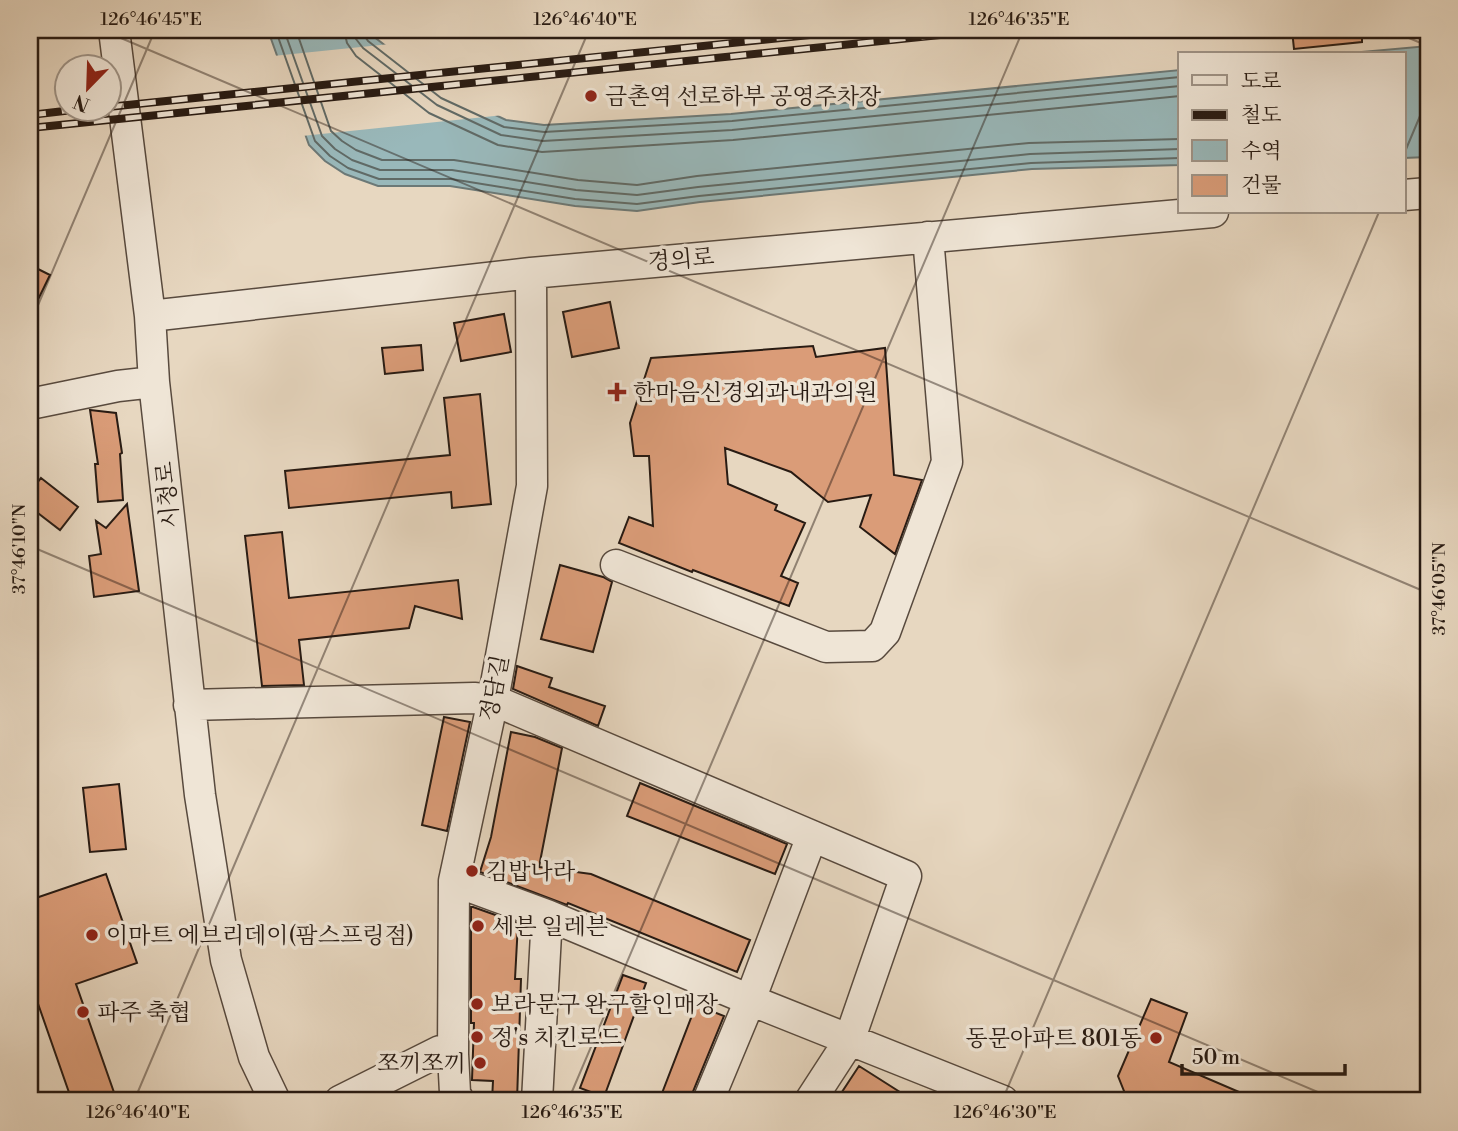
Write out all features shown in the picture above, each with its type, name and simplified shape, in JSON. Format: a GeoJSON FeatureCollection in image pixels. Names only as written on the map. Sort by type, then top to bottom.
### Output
{"type":"FeatureCollection","features":[{"type":"Feature","properties":{"kind":"street","name":"시청로"},"geometry":{"type":"LineString","coordinates":[[114,30],[150,316],[200,795],[226,960],[254,1057]]}},
{"type":"Feature","properties":{"kind":"street"},"geometry":{"type":"LineString","coordinates":[[1406,195],[1428,193]]}},
{"type":"Feature","properties":{"kind":"street","name":"경의로"},"geometry":{"type":"LineString","coordinates":[[150,316],[531,273],[1190,214]]}},
{"type":"Feature","properties":{"kind":"street"},"geometry":{"type":"LineString","coordinates":[[616,565],[826,647],[872,646],[885,632],[947,462],[928,237]]}},
{"type":"Feature","properties":{"kind":"street","name":"정담길"},"geometry":{"type":"LineString","coordinates":[[459,1101],[455,1093],[453,1054],[454,881],[493,700],[533,486],[531,273]]}},
{"type":"Feature","properties":{"kind":"street"},"geometry":{"type":"LineString","coordinates":[[30,404],[118,386],[155,382]]}},
{"type":"Feature","properties":{"kind":"street"},"geometry":{"type":"LineString","coordinates":[[190,705],[474,698],[493,700],[906,876],[849,1041],[810,1101]]}},
{"type":"Feature","properties":{"kind":"street"},"geometry":{"type":"LineString","coordinates":[[708,1101],[750,1000],[812,836]]}},
{"type":"Feature","properties":{"kind":"street"},"geometry":{"type":"LineString","coordinates":[[454,881],[547,915],[849,1041],[1003,1101]]}},
{"type":"Feature","properties":{"kind":"street"},"geometry":{"type":"LineString","coordinates":[[537,1101],[547,915]]}},
{"type":"Feature","properties":{"kind":"street"},"geometry":{"type":"LineString","coordinates":[[340,1101],[440,1051],[453,1054]]}},
{"type":"Feature","properties":{"kind":"street"},"geometry":{"type":"LineString","coordinates":[[251,1101],[254,1057]]}},
{"type":"Feature","properties":{"kind":"street"},"geometry":{"type":"LineString","coordinates":[[254,1057],[275,1101]]}},
{"type":"Feature","properties":{"kind":"water"},"geometry":{"type":"Polygon","coordinates":[[[264,30],[369,30],[373,36],[444,91],[506,120],[544,125],[731,114],[1178,70],[1178,165],[1032,169],[700,202],[637,211],[575,206],[450,186],[378,186],[345,174],[325,161],[309,145],[270,36],[264,30]]]}},
{"type":"Feature","properties":{"kind":"water"},"geometry":{"type":"Polygon","coordinates":[[[1428,46],[1428,157],[1406,158],[1406,52],[1361,52],[1428,46]]]}},
{"type":"Feature","properties":{"kind":"pier"},"geometry":{"type":"Polygon","coordinates":[[[390,44],[446,88],[504,115],[302,136],[273,56],[390,44]]]}},
{"type":"Feature","properties":{"kind":"building"},"geometry":{"type":"Polygon","coordinates":[[[1292,30],[1362,30],[1362,42],[1294,49],[1292,30]]]}},
{"type":"Feature","properties":{"kind":"building"},"geometry":{"type":"Polygon","coordinates":[[[30,265],[50,275],[30,316],[30,265]]]}},
{"type":"Feature","properties":{"kind":"building"},"geometry":{"type":"Polygon","coordinates":[[[610,302],[619,348],[572,357],[563,312],[610,302]]]}},
{"type":"Feature","properties":{"kind":"building"},"geometry":{"type":"Polygon","coordinates":[[[504,314],[511,352],[461,361],[454,323],[504,314]]]}},
{"type":"Feature","properties":{"kind":"building"},"geometry":{"type":"Polygon","coordinates":[[[421,345],[423,370],[385,374],[382,348],[421,345]]]}},
{"type":"Feature","properties":{"kind":"building"},"geometry":{"type":"Polygon","coordinates":[[[813,346],[816,357],[885,348],[894,475],[922,480],[895,554],[860,527],[871,495],[828,502],[791,472],[725,448],[728,484],[777,505],[775,510],[805,523],[781,576],[798,583],[789,606],[619,543],[629,517],[653,526],[649,456],[634,456],[630,423],[651,358],[813,346]]]}},
{"type":"Feature","properties":{"kind":"building"},"geometry":{"type":"Polygon","coordinates":[[[480,394],[491,504],[452,508],[451,492],[289,508],[285,471],[450,455],[444,398],[480,394]]]}},
{"type":"Feature","properties":{"kind":"building"},"geometry":{"type":"Polygon","coordinates":[[[90,410],[116,413],[122,453],[123,500],[98,502],[95,464],[98,464],[90,410]]]}},
{"type":"Feature","properties":{"kind":"building"},"geometry":{"type":"Polygon","coordinates":[[[41,478],[78,507],[60,530],[30,507],[30,492],[41,478]]]}},
{"type":"Feature","properties":{"kind":"building"},"geometry":{"type":"Polygon","coordinates":[[[127,504],[139,591],[94,597],[89,556],[101,554],[96,521],[106,528],[127,504]]]}},
{"type":"Feature","properties":{"kind":"building"},"geometry":{"type":"Polygon","coordinates":[[[282,532],[289,598],[458,580],[462,619],[415,606],[409,628],[299,640],[304,685],[262,686],[245,536],[282,532]]]}},
{"type":"Feature","properties":{"kind":"building"},"geometry":{"type":"Polygon","coordinates":[[[560,565],[612,582],[593,652],[541,639],[560,565]]]}},
{"type":"Feature","properties":{"kind":"building"},"geometry":{"type":"Polygon","coordinates":[[[517,666],[552,678],[549,687],[605,706],[598,726],[513,689],[517,666]]]}},
{"type":"Feature","properties":{"kind":"building"},"geometry":{"type":"Polygon","coordinates":[[[444,717],[470,722],[447,831],[422,825],[444,717]]]}},
{"type":"Feature","properties":{"kind":"building"},"geometry":{"type":"Polygon","coordinates":[[[511,732],[535,737],[562,748],[539,867],[591,874],[750,940],[737,972],[568,903],[567,905],[480,872],[491,837],[511,732]]]}},
{"type":"Feature","properties":{"kind":"building"},"geometry":{"type":"Polygon","coordinates":[[[640,783],[787,844],[775,874],[627,816],[640,783]]]}},
{"type":"Feature","properties":{"kind":"building"},"geometry":{"type":"Polygon","coordinates":[[[119,784],[126,849],[90,852],[83,788],[119,784]]]}},
{"type":"Feature","properties":{"kind":"building"},"geometry":{"type":"Polygon","coordinates":[[[106,874],[137,963],[76,984],[117,1101],[72,1101],[36,998],[30,1000],[30,900],[106,874]]]}},
{"type":"Feature","properties":{"kind":"building"},"geometry":{"type":"Polygon","coordinates":[[[471,907],[518,923],[515,979],[521,979],[517,1101],[492,1101],[493,1081],[472,1080],[474,1023],[471,1023],[471,907]]]}},
{"type":"Feature","properties":{"kind":"building"},"geometry":{"type":"Polygon","coordinates":[[[623,975],[646,983],[604,1097],[580,1088],[623,975]]]}},
{"type":"Feature","properties":{"kind":"building","name":"동문아파트 801동"},"geometry":{"type":"Polygon","coordinates":[[[1151,999],[1187,1013],[1169,1062],[1260,1101],[1140,1101],[1126,1096],[1118,1076],[1151,999]]]}},
{"type":"Feature","properties":{"kind":"building"},"geometry":{"type":"Polygon","coordinates":[[[696,1005],[724,1016],[691,1101],[659,1101],[696,1005]]]}},
{"type":"Feature","properties":{"kind":"building"},"geometry":{"type":"Polygon","coordinates":[[[859,1066],[914,1101],[836,1101],[859,1066]]]}},
{"type":"Feature","properties":{"kind":"railway"},"geometry":{"type":"LineString","coordinates":[[122,106],[858,30]]}},
{"type":"Feature","properties":{"kind":"railway"},"geometry":{"type":"LineString","coordinates":[[30,128],[989,30]]}},
{"type":"Feature","properties":{"kind":"railway"},"geometry":{"type":"LineString","coordinates":[[30,115],[52,112]]}},
{"type":"Feature","properties":{"kind":"place","name":"금촌역 선로하부 공영주차장"},"geometry":{"type":"Point","coordinates":[591,96]}},
{"type":"Feature","properties":{"kind":"place","name":"한마음신경외과내과의원"},"geometry":{"type":"Point","coordinates":[617,392]}},
{"type":"Feature","properties":{"kind":"place","name":"김밥나라"},"geometry":{"type":"Point","coordinates":[472,871]}},
{"type":"Feature","properties":{"kind":"place","name":"세븐 일레븐"},"geometry":{"type":"Point","coordinates":[478,926]}},
{"type":"Feature","properties":{"kind":"place","name":"이마트 에브리데이(팜스프링점)"},"geometry":{"type":"Point","coordinates":[92,935]}},
{"type":"Feature","properties":{"kind":"place","name":"보라문구 완구할인매장"},"geometry":{"type":"Point","coordinates":[477,1004]}},
{"type":"Feature","properties":{"kind":"place","name":"파주 축협"},"geometry":{"type":"Point","coordinates":[83,1012]}},
{"type":"Feature","properties":{"kind":"place","name":"정's 치킨로드"},"geometry":{"type":"Point","coordinates":[477,1037]}},
{"type":"Feature","properties":{"kind":"place","name":"동문아파트 801동"},"geometry":{"type":"Point","coordinates":[1156,1038]}},
{"type":"Feature","properties":{"kind":"place","name":"쪼끼쪼끼"},"geometry":{"type":"Point","coordinates":[480,1063]}}]}
